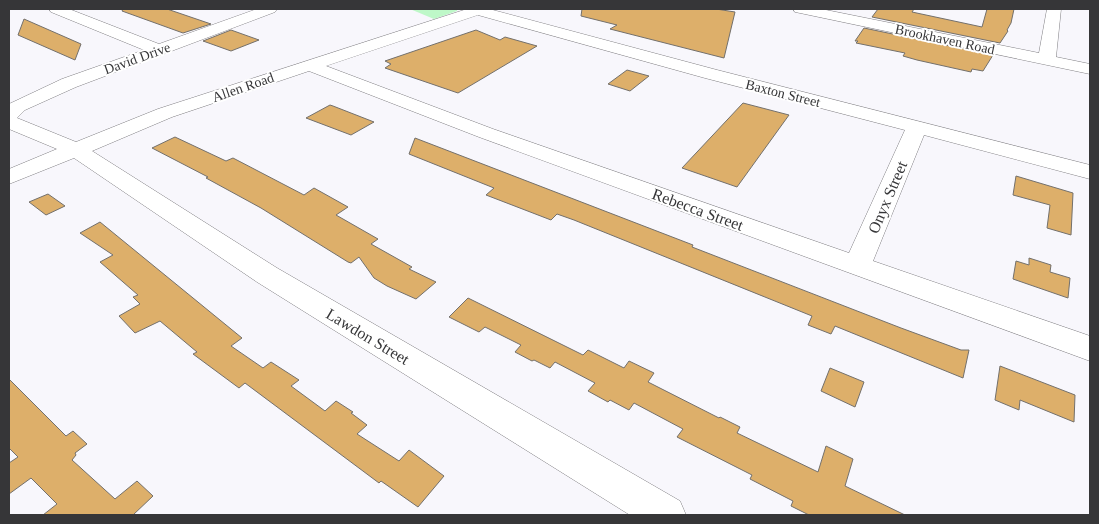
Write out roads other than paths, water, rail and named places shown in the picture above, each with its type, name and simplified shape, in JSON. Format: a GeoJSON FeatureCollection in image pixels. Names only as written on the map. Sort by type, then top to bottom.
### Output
{"type":"FeatureCollection","features":[{"type":"Feature","properties":{"kind":"street"},"geometry":{"type":"LineString","coordinates":[[56,9],[159,50]]}},
{"type":"Feature","properties":{"kind":"street","name":"David Drive"},"geometry":{"type":"LineString","coordinates":[[9,114],[18,106],[69,83],[270,9]]}},
{"type":"Feature","properties":{"kind":"street","name":"Allen Road"},"geometry":{"type":"LineString","coordinates":[[9,177],[165,114],[479,9]]}},
{"type":"Feature","properties":{"kind":"street","name":"Baxton Street"},"geometry":{"type":"LineString","coordinates":[[479,9],[711,74],[1090,172]]}},
{"type":"Feature","properties":{"kind":"street","name":"Brookhaven Road"},"geometry":{"type":"LineString","coordinates":[[800,9],[1090,69]]}},
{"type":"Feature","properties":{"kind":"street"},"geometry":{"type":"LineString","coordinates":[[1047,60],[1054,9]]}},
{"type":"Feature","properties":{"kind":"street","name":"Rebecca Street"},"geometry":{"type":"LineString","coordinates":[[308,65],[486,134],[1090,348]]}},
{"type":"Feature","properties":{"kind":"street","name":"Lawdon Street"},"geometry":{"type":"LineString","coordinates":[[9,122],[75,149],[267,275],[666,515]]}},
{"type":"Feature","properties":{"kind":"street","name":"Onyx Street"},"geometry":{"type":"LineString","coordinates":[[857,266],[917,127]]}}]}
